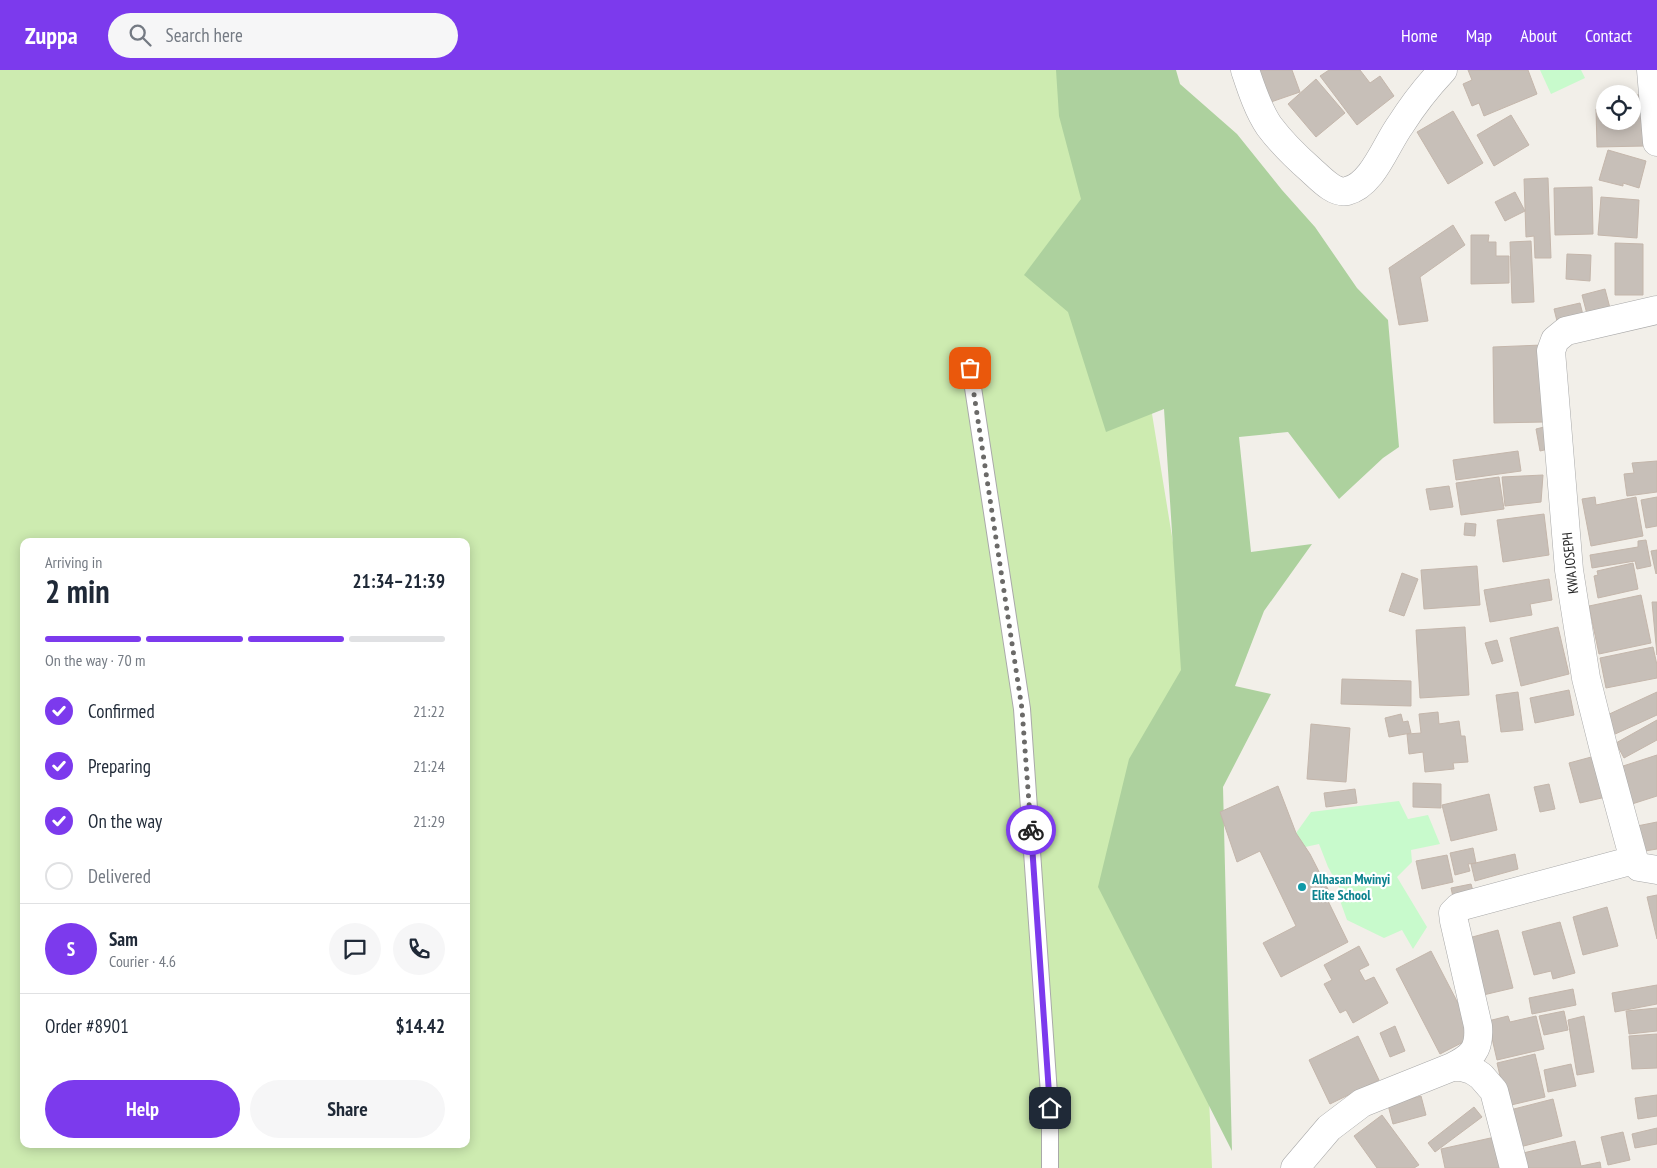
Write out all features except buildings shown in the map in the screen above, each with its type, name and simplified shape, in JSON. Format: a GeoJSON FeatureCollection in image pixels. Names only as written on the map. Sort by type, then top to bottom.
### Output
{"type":"FeatureCollection","features":[{"type":"Feature","properties":{"kind":"street"},"geometry":{"type":"LineString","coordinates":[[1245,70],[1268,125],[1296,157],[1337,191],[1346,191],[1362,184],[1372,172],[1400,125],[1434,79],[1444,70]]}},
{"type":"Feature","properties":{"kind":"street"},"geometry":{"type":"LineString","coordinates":[[1651,70],[1657,142]]}},
{"type":"Feature","properties":{"kind":"street","name":"KWA JOSEPH"},"geometry":{"type":"LineString","coordinates":[[1645,865],[1604,750],[1586,678],[1569,570],[1551,351],[1555,340],[1566,331],[1657,310]]}},
{"type":"Feature","properties":{"kind":"street"},"geometry":{"type":"LineString","coordinates":[[1295,1168],[1329,1128],[1362,1103],[1452,1067],[1466,1060],[1474,1051],[1479,1040],[1478,1026],[1454,922],[1453,913],[1458,907],[1645,865]]}},
{"type":"Feature","properties":{"kind":"street"},"geometry":{"type":"LineString","coordinates":[[1452,1067],[1472,1070],[1481,1076],[1494,1091],[1514,1168]]}},
{"type":"Feature","properties":{"kind":"lane"},"geometry":{"type":"LineString","coordinates":[[970,368],[1022,709],[1050,1108],[1050,1168]]}},
{"type":"Feature","properties":{"kind":"green space"},"geometry":{"type":"Polygon","coordinates":[[[0,70],[1096,70],[1190,647],[1212,1168],[0,1168],[0,70]]]}},
{"type":"Feature","properties":{"kind":"green space"},"geometry":{"type":"Polygon","coordinates":[[[1056,70],[1176,70],[1180,84],[1237,134],[1282,190],[1315,227],[1357,288],[1388,320],[1399,447],[1383,458],[1339,499],[1288,432],[1239,437],[1251,552],[1312,544],[1264,611],[1235,686],[1271,694],[1223,787],[1232,1151],[1098,887],[1129,759],[1181,670],[1164,409],[1106,432],[1068,312],[1024,275],[1081,199],[1059,116],[1056,70]]]}},
{"type":"Feature","properties":{"kind":"green space"},"geometry":{"type":"Polygon","coordinates":[[[1540,70],[1581,70],[1585,78],[1551,94],[1540,70]]]}},
{"type":"Feature","properties":{"kind":"green space"},"geometry":{"type":"Polygon","coordinates":[[[1399,801],[1408,819],[1428,815],[1440,844],[1411,850],[1412,862],[1397,877],[1427,927],[1413,949],[1402,930],[1384,938],[1347,920],[1338,895],[1343,894],[1328,867],[1319,844],[1305,847],[1296,833],[1311,812],[1399,801]]]}},
{"type":"Feature","properties":{"kind":"way so far"},"geometry":{"type":"LineString","coordinates":[[970,368],[1022,709],[1031,830]]}},
{"type":"Feature","properties":{"kind":"place","name":"Alhasan Mwinyi Elite School"},"geometry":{"type":"Point","coordinates":[1302,887]}},
{"type":"Feature","properties":{"kind":"route"},"geometry":{"type":"LineString","coordinates":[[1031,830],[1050,1108]]}}]}
